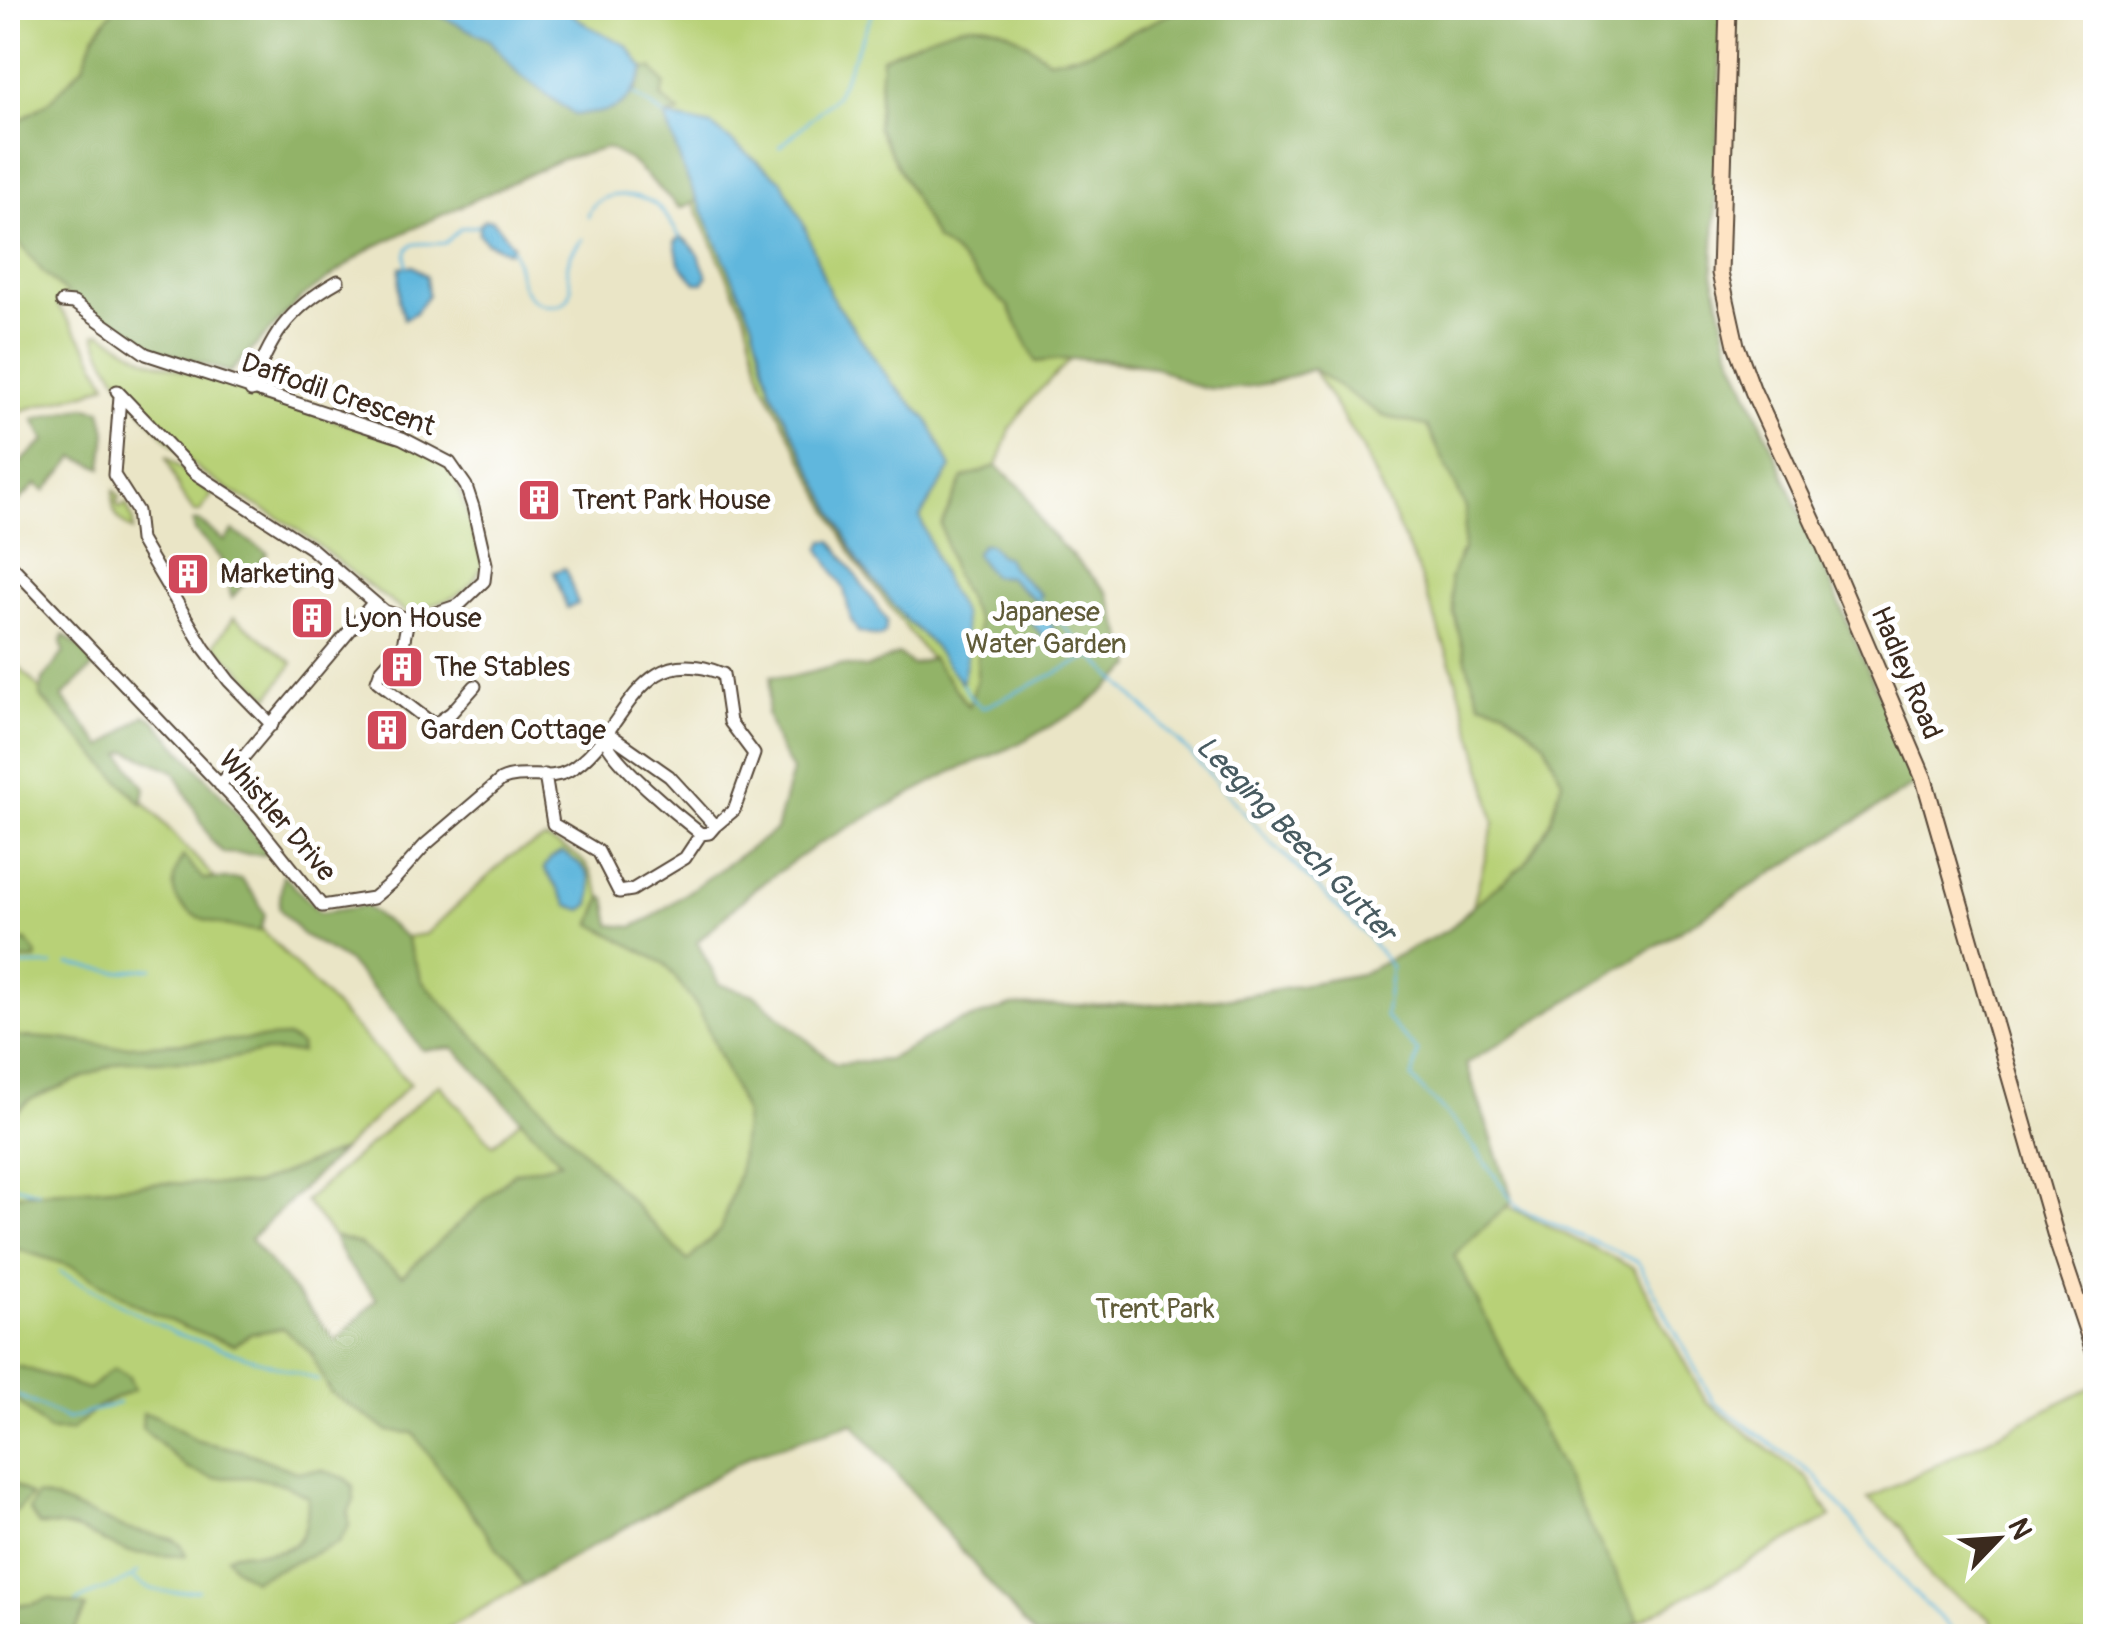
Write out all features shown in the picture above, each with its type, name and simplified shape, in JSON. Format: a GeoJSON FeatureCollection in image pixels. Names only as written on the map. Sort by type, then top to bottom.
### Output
{"type":"FeatureCollection","features":[{"type":"Feature","properties":{"kind":"street","name":"Hadley Road"},"geometry":{"type":"LineString","coordinates":[[1728,8],[1720,273],[1736,345],[1924,779],[2059,1247],[2096,1357]]}},
{"type":"Feature","properties":{"kind":"street"},"geometry":{"type":"LineString","coordinates":[[250,391],[274,334],[292,314],[338,281]]}},
{"type":"Feature","properties":{"kind":"street","name":"Daffodil Crescent"},"geometry":{"type":"LineString","coordinates":[[62,302],[74,303],[146,354],[402,438],[450,463],[466,486],[474,507],[486,575],[472,596],[458,605],[408,619]]}},
{"type":"Feature","properties":{"kind":"street"},"geometry":{"type":"LineString","coordinates":[[272,725],[204,648],[140,540],[136,510],[114,475],[118,393],[195,474],[291,534],[384,611],[408,619],[402,646],[380,670],[377,681],[434,724],[451,713],[475,686]]}},
{"type":"Feature","properties":{"kind":"street","name":"Whistler Drive"},"geometry":{"type":"LineString","coordinates":[[8,562],[220,785],[322,906],[373,898],[425,845],[500,780],[523,774],[545,775]]}},
{"type":"Feature","properties":{"kind":"street"},"geometry":{"type":"LineString","coordinates":[[220,785],[373,603]]}},
{"type":"Feature","properties":{"kind":"street"},"geometry":{"type":"LineString","coordinates":[[604,737],[638,778],[701,834],[709,833],[734,810],[754,758],[752,749],[730,722],[723,674],[680,666],[666,669],[631,695],[604,737],[571,769],[545,775],[553,824],[598,851],[619,892],[632,890],[685,858],[701,834]]}},
{"type":"Feature","properties":{"kind":"street"},"geometry":{"type":"LineString","coordinates":[[604,737],[612,736],[670,776],[715,826]]}},
{"type":"Feature","properties":{"kind":"green space","name":"Trent Park"},"geometry":{"type":"Polygon","coordinates":[[[8,8],[1722,8],[1713,273],[1729,348],[1917,783],[1466,1064],[1513,1201],[1508,1206],[1633,1268],[1706,1402],[1809,1480],[1831,1517],[1613,1636],[1035,1636],[853,1423],[752,1455],[434,1636],[8,1636],[8,655],[410,1084],[250,1239],[336,1341],[377,1299],[346,1262],[333,1236],[305,1201],[439,1084],[493,1145],[521,1119],[562,1162],[536,1101],[422,981],[406,937],[426,934],[509,857],[545,839],[575,855],[591,874],[602,897],[592,924],[665,964],[699,1009],[744,1110],[888,1060],[953,1024],[1012,1006],[1166,1004],[1230,998],[1361,974],[1450,929],[1473,905],[1494,824],[1485,777],[1453,669],[1415,563],[1363,450],[1313,369],[1271,383],[1235,388],[1197,386],[1155,367],[1072,358],[1035,395],[1011,427],[997,466],[1023,489],[1043,526],[1108,593],[968,708],[857,564],[763,383],[746,317],[650,109],[371,248],[301,298],[230,372],[148,347],[73,299],[58,306],[107,384],[8,414],[8,8]]]}},
{"type":"Feature","properties":{"kind":"green space"},"geometry":{"type":"Polygon","coordinates":[[[115,8],[425,8],[489,40],[518,73],[634,94],[644,69],[652,68],[665,84],[661,97],[680,113],[666,116],[697,201],[680,208],[630,160],[607,148],[562,159],[371,248],[301,298],[230,372],[148,347],[73,299],[43,272],[8,229],[8,128],[50,101],[83,66],[94,35],[115,8]]]}},
{"type":"Feature","properties":{"kind":"green space","name":"Trent Park"},"geometry":{"type":"Polygon","coordinates":[[[1183,8],[1722,8],[1713,273],[1729,348],[1917,783],[1466,1064],[1513,1201],[1454,1255],[1639,1621],[1613,1636],[1035,1636],[853,1423],[752,1455],[524,1585],[413,1433],[388,1431],[330,1392],[311,1353],[283,1328],[250,1334],[235,1345],[137,1305],[73,1267],[8,1246],[8,1195],[163,1183],[254,1185],[342,1150],[250,1239],[336,1341],[377,1299],[346,1262],[333,1236],[359,1244],[402,1276],[514,1173],[561,1162],[454,1048],[422,1050],[347,961],[302,934],[279,908],[283,875],[320,913],[365,906],[406,937],[422,981],[688,1261],[720,1230],[739,1172],[745,1114],[699,1009],[665,964],[592,924],[602,897],[606,898],[611,925],[632,927],[651,918],[776,830],[792,771],[777,744],[767,713],[771,676],[788,678],[840,665],[866,668],[899,654],[912,665],[932,658],[969,707],[977,678],[978,622],[953,571],[941,525],[963,478],[996,466],[1023,489],[1043,526],[1108,593],[1133,666],[1085,707],[1010,748],[951,772],[818,844],[754,889],[697,942],[719,984],[755,995],[835,1064],[888,1060],[953,1024],[1012,1006],[1166,1004],[1230,998],[1361,974],[1450,929],[1525,864],[1551,821],[1562,780],[1544,742],[1505,709],[1480,702],[1468,668],[1454,614],[1450,579],[1463,549],[1466,508],[1427,426],[1383,416],[1313,369],[1270,382],[1226,389],[1197,386],[1160,369],[1125,362],[1036,362],[1008,306],[936,240],[877,127],[882,58],[934,35],[962,26],[987,25],[1012,34],[1049,60],[1089,52],[1183,8]]]}},
{"type":"Feature","properties":{"kind":"green space"},"geometry":{"type":"Polygon","coordinates":[[[101,333],[146,359],[408,444],[445,462],[456,479],[483,564],[477,576],[452,598],[406,612],[289,524],[197,468],[123,386],[100,349],[95,334],[101,333]]]}},
{"type":"Feature","properties":{"kind":"green space"},"geometry":{"type":"Polygon","coordinates":[[[85,407],[101,410],[106,432],[102,468],[75,457],[45,491],[36,484],[18,502],[8,494],[8,473],[45,441],[34,419],[85,407]]]}},
{"type":"Feature","properties":{"kind":"green space"},"geometry":{"type":"Polygon","coordinates":[[[166,456],[212,495],[200,512],[194,512],[180,492],[166,456]]]}},
{"type":"Feature","properties":{"kind":"green space"},"geometry":{"type":"Polygon","coordinates":[[[114,490],[120,497],[116,502],[120,508],[126,504],[133,531],[116,514],[114,490]]]}},
{"type":"Feature","properties":{"kind":"green space"},"geometry":{"type":"Polygon","coordinates":[[[199,521],[224,541],[233,531],[268,553],[232,598],[220,558],[195,531],[193,522],[199,521]]]}},
{"type":"Feature","properties":{"kind":"green space"},"geometry":{"type":"Polygon","coordinates":[[[234,617],[293,663],[269,697],[214,645],[234,617]]]}},
{"type":"Feature","properties":{"kind":"green space"},"geometry":{"type":"Polygon","coordinates":[[[64,635],[98,662],[62,697],[103,747],[145,715],[155,721],[244,820],[268,855],[223,853],[211,840],[174,771],[128,751],[121,754],[145,788],[142,804],[40,696],[43,680],[64,652],[64,635]]]}},
{"type":"Feature","properties":{"kind":"green space"},"geometry":{"type":"Polygon","coordinates":[[[183,856],[203,879],[241,879],[265,915],[260,931],[208,921],[181,904],[174,892],[174,876],[183,856]]]}},
{"type":"Feature","properties":{"kind":"green space"},"geometry":{"type":"Polygon","coordinates":[[[17,941],[27,941],[37,955],[36,960],[8,960],[8,948],[17,941]]]}},
{"type":"Feature","properties":{"kind":"green space"},"geometry":{"type":"Polygon","coordinates":[[[8,1036],[114,1047],[287,1037],[300,1044],[301,1052],[262,1052],[217,1061],[122,1061],[29,1100],[8,1120],[8,1036]]]}},
{"type":"Feature","properties":{"kind":"green space"},"geometry":{"type":"Polygon","coordinates":[[[8,1366],[88,1389],[114,1369],[129,1377],[134,1390],[99,1406],[71,1431],[49,1431],[8,1395],[8,1366]]]}},
{"type":"Feature","properties":{"kind":"green space"},"geometry":{"type":"Polygon","coordinates":[[[2091,1387],[2096,1399],[2095,1636],[1997,1636],[1990,1618],[1930,1579],[1902,1527],[1868,1499],[2091,1387]]]}},
{"type":"Feature","properties":{"kind":"green space"},"geometry":{"type":"Polygon","coordinates":[[[143,1413],[156,1416],[198,1441],[243,1451],[296,1472],[321,1470],[345,1478],[353,1486],[349,1526],[338,1543],[253,1580],[227,1557],[238,1552],[266,1553],[289,1548],[306,1525],[308,1497],[283,1484],[253,1477],[214,1478],[188,1469],[142,1428],[143,1413]]]}},
{"type":"Feature","properties":{"kind":"green space"},"geometry":{"type":"Polygon","coordinates":[[[8,1480],[31,1496],[17,1511],[8,1513],[8,1480]]]}},
{"type":"Feature","properties":{"kind":"green space"},"geometry":{"type":"Polygon","coordinates":[[[36,1495],[126,1529],[172,1539],[186,1555],[128,1551],[74,1529],[39,1525],[29,1510],[36,1495]]]}},
{"type":"Feature","properties":{"kind":"green space"},"geometry":{"type":"Polygon","coordinates":[[[49,1598],[86,1607],[72,1636],[9,1623],[8,1605],[33,1604],[49,1598]]]}},
{"type":"Feature","properties":{"kind":"water"},"geometry":{"type":"Polygon","coordinates":[[[425,8],[564,8],[588,26],[626,45],[644,69],[632,93],[618,106],[574,115],[518,73],[489,40],[425,8]]]}},
{"type":"Feature","properties":{"kind":"water"},"geometry":{"type":"Polygon","coordinates":[[[665,116],[712,126],[781,180],[804,225],[830,294],[891,382],[928,420],[951,468],[920,517],[944,580],[963,615],[967,658],[962,684],[860,564],[771,390],[752,320],[683,169],[665,116]]]}},
{"type":"Feature","properties":{"kind":"water"},"geometry":{"type":"Polygon","coordinates":[[[484,220],[492,220],[513,245],[508,252],[486,242],[479,234],[484,220]]]}},
{"type":"Feature","properties":{"kind":"water"},"geometry":{"type":"Polygon","coordinates":[[[680,237],[700,259],[707,276],[703,283],[696,283],[679,263],[675,242],[680,237]]]}},
{"type":"Feature","properties":{"kind":"water"},"geometry":{"type":"Polygon","coordinates":[[[413,266],[426,276],[428,295],[415,313],[404,319],[399,300],[400,267],[413,266]]]}},
{"type":"Feature","properties":{"kind":"water"},"geometry":{"type":"Polygon","coordinates":[[[824,541],[832,541],[887,621],[885,633],[879,637],[858,632],[851,620],[844,589],[820,549],[824,541]]]}},
{"type":"Feature","properties":{"kind":"water"},"geometry":{"type":"Polygon","coordinates":[[[982,544],[990,544],[1007,558],[1013,569],[1041,595],[1035,600],[1008,577],[992,576],[975,554],[982,544]]]}},
{"type":"Feature","properties":{"kind":"water"},"geometry":{"type":"Polygon","coordinates":[[[565,568],[578,604],[567,608],[554,572],[565,568]]]}},
{"type":"Feature","properties":{"kind":"water"},"geometry":{"type":"Polygon","coordinates":[[[1040,614],[1051,624],[1060,643],[1049,644],[1028,618],[1040,614]]]}},
{"type":"Feature","properties":{"kind":"water"},"geometry":{"type":"Polygon","coordinates":[[[562,852],[590,878],[590,904],[582,910],[568,905],[544,868],[562,852]]]}},
{"type":"Feature","properties":{"kind":"waterway"},"geometry":{"type":"LineString","coordinates":[[780,147],[836,96],[875,8]]}},
{"type":"Feature","properties":{"kind":"waterway"},"geometry":{"type":"LineString","coordinates":[[634,94],[665,116]]}},
{"type":"Feature","properties":{"kind":"waterway"},"geometry":{"type":"LineString","coordinates":[[588,217],[598,201],[607,197],[638,197],[660,208],[680,237]]}},
{"type":"Feature","properties":{"kind":"waterway"},"geometry":{"type":"LineString","coordinates":[[407,266],[406,256],[412,245],[445,243],[461,228],[478,226]]}},
{"type":"Feature","properties":{"kind":"waterway"},"geometry":{"type":"LineString","coordinates":[[511,248],[527,293],[552,306],[569,297],[568,264],[583,239]]}},
{"type":"Feature","properties":{"kind":"waterway"},"geometry":{"type":"LineString","coordinates":[[1037,598],[1091,655]]}},
{"type":"Feature","properties":{"kind":"waterway","name":"Leeging Beech Gutter"},"geometry":{"type":"LineString","coordinates":[[962,684],[983,708],[1092,656],[1367,936],[1391,967],[1385,1017],[1418,1052],[1412,1079],[1460,1128],[1518,1208],[1638,1262],[1714,1403],[1814,1475],[1911,1590],[1959,1636]]}},
{"type":"Feature","properties":{"kind":"waterway"},"geometry":{"type":"LineString","coordinates":[[69,964],[118,972],[153,968]]}},
{"type":"Feature","properties":{"kind":"waterway"},"geometry":{"type":"LineString","coordinates":[[8,966],[52,965]]}},
{"type":"Feature","properties":{"kind":"waterway"},"geometry":{"type":"LineString","coordinates":[[8,1184],[38,1192]]}},
{"type":"Feature","properties":{"kind":"waterway"},"geometry":{"type":"LineString","coordinates":[[60,1272],[174,1333],[318,1380]]}},
{"type":"Feature","properties":{"kind":"waterway"},"geometry":{"type":"LineString","coordinates":[[8,1391],[68,1419],[119,1403]]}},
{"type":"Feature","properties":{"kind":"waterway"},"geometry":{"type":"LineString","coordinates":[[76,1602],[138,1572]]}},
{"type":"Feature","properties":{"kind":"waterway"},"geometry":{"type":"LineString","coordinates":[[134,1579],[156,1590],[198,1590]]}},
{"type":"Feature","properties":{"kind":"place","name":"Trent Park House"},"geometry":{"type":"Point","coordinates":[539,500]}},
{"type":"Feature","properties":{"kind":"place","name":"Marketing"},"geometry":{"type":"Point","coordinates":[188,574]}},
{"type":"Feature","properties":{"kind":"place","name":"Lyon House"},"geometry":{"type":"Point","coordinates":[312,618]}},
{"type":"Feature","properties":{"kind":"place","name":"The Stables"},"geometry":{"type":"Point","coordinates":[402,667]}},
{"type":"Feature","properties":{"kind":"place","name":"Garden Cottage"},"geometry":{"type":"Point","coordinates":[387,730]}},
{"type":"Feature","properties":{"kind":"park label","name":"Japanese Water Garden"},"geometry":{"type":"Point","coordinates":[1046,628]}}]}
